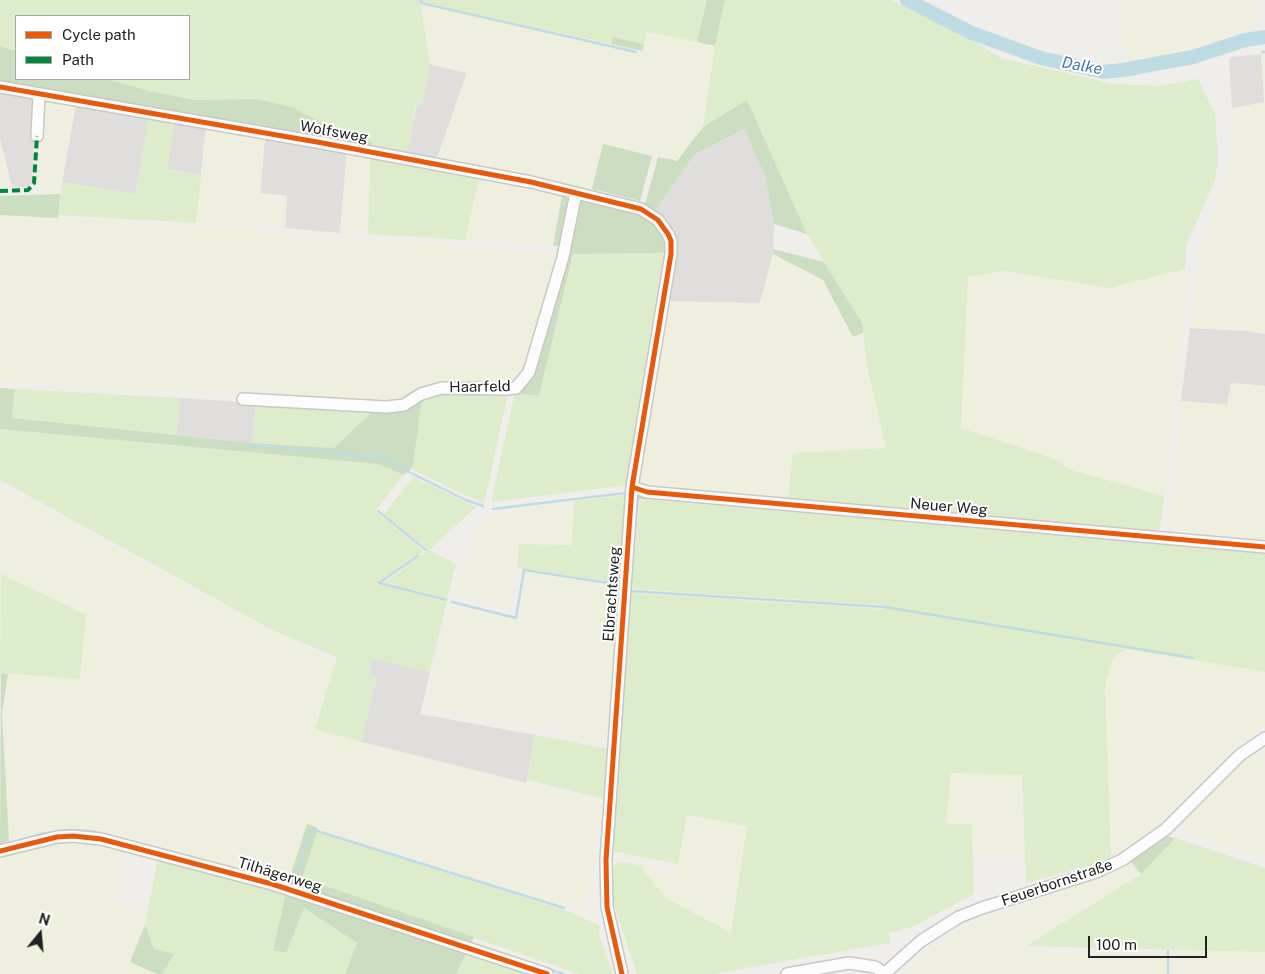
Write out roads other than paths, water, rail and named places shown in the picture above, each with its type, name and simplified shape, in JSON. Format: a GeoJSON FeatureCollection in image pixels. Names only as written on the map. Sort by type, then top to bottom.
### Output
{"type":"FeatureCollection","features":[{"type":"Feature","properties":{"kind":"street","name":"Wolfsweg"},"geometry":{"type":"LineString","coordinates":[[0,87],[317,142],[531,182],[641,209],[658,220]]}},
{"type":"Feature","properties":{"kind":"street"},"geometry":{"type":"LineString","coordinates":[[37,136],[39,94]]}},
{"type":"Feature","properties":{"kind":"street","name":"Haarfeld"},"geometry":{"type":"LineString","coordinates":[[243,399],[386,407],[404,405],[420,394],[442,388],[507,390],[516,388],[529,372],[563,257],[576,193]]}},
{"type":"Feature","properties":{"kind":"street","name":"Elbrachtsweg"},"geometry":{"type":"LineString","coordinates":[[622,974],[607,907],[606,860],[632,487],[671,254],[671,242],[668,234],[658,220]]}},
{"type":"Feature","properties":{"kind":"street","name":"Neuer Weg"},"geometry":{"type":"LineString","coordinates":[[632,487],[647,492],[1265,547]]}},
{"type":"Feature","properties":{"kind":"street","name":"Feuerbornstraße"},"geometry":{"type":"LineString","coordinates":[[884,974],[916,946],[960,917],[982,908],[1096,872],[1122,860],[1166,829],[1240,755],[1265,738]]}},
{"type":"Feature","properties":{"kind":"street","name":"Tilhägerweg"},"geometry":{"type":"LineString","coordinates":[[0,851],[56,837],[73,836],[101,839],[272,884],[546,974]]}},
{"type":"Feature","properties":{"kind":"street"},"geometry":{"type":"LineString","coordinates":[[787,974],[849,963],[875,967],[884,974]]}},
{"type":"Feature","properties":{"kind":"waterway"},"geometry":{"type":"LineString","coordinates":[[421,0],[421,3],[636,52]]}},
{"type":"Feature","properties":{"kind":"waterway","name":"Dalke"},"geometry":{"type":"LineString","coordinates":[[907,0],[972,33],[1041,58],[1103,72],[1193,57],[1245,40],[1265,37]]}},
{"type":"Feature","properties":{"kind":"waterway"},"geometry":{"type":"LineString","coordinates":[[250,446],[256,445],[386,458],[409,472],[466,500],[483,506]]}},
{"type":"Feature","properties":{"kind":"waterway"},"geometry":{"type":"LineString","coordinates":[[493,509],[625,493]]}},
{"type":"Feature","properties":{"kind":"waterway"},"geometry":{"type":"LineString","coordinates":[[636,497],[647,498]]}},
{"type":"Feature","properties":{"kind":"waterway"},"geometry":{"type":"LineString","coordinates":[[633,548],[638,497]]}},
{"type":"Feature","properties":{"kind":"waterway"},"geometry":{"type":"LineString","coordinates":[[378,511],[426,550]]}},
{"type":"Feature","properties":{"kind":"waterway"},"geometry":{"type":"LineString","coordinates":[[418,556],[379,583],[446,600]]}},
{"type":"Feature","properties":{"kind":"waterway"},"geometry":{"type":"LineString","coordinates":[[452,602],[516,618],[524,570],[621,585]]}},
{"type":"Feature","properties":{"kind":"waterway"},"geometry":{"type":"LineString","coordinates":[[630,591],[885,607],[1193,658]]}},
{"type":"Feature","properties":{"kind":"waterway"},"geometry":{"type":"LineString","coordinates":[[21,840],[41,834],[68,830],[91,831],[101,834]]}},
{"type":"Feature","properties":{"kind":"waterway"},"geometry":{"type":"LineString","coordinates":[[294,885],[310,830],[314,830],[564,908]]}},
{"type":"Feature","properties":{"kind":"waterway"},"geometry":{"type":"LineString","coordinates":[[289,884],[377,912]]}},
{"type":"Feature","properties":{"kind":"waterway"},"geometry":{"type":"LineString","coordinates":[[1168,951],[1168,974]]}},
{"type":"Feature","properties":{"kind":"waterway"},"geometry":{"type":"LineString","coordinates":[[548,969],[564,974]]}}]}
